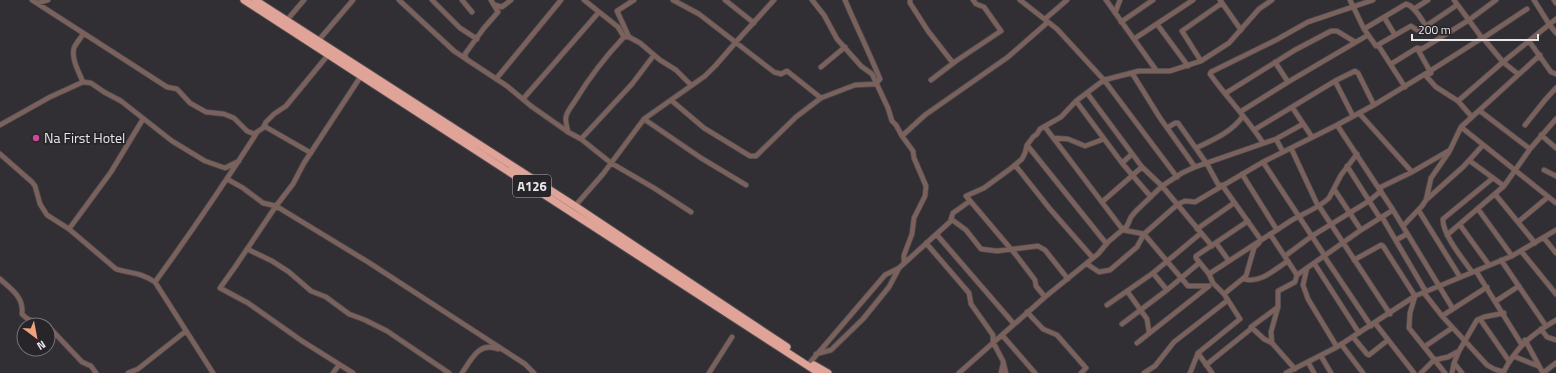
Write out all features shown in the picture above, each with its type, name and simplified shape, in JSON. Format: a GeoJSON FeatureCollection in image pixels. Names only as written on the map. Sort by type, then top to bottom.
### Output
{"type":"FeatureCollection","features":[{"type":"Feature","properties":{"kind":"highway","name":"A126"},"geometry":{"type":"LineString","coordinates":[[244,0],[361,76],[556,198],[575,206],[808,364],[819,373]]}},
{"type":"Feature","properties":{"kind":"highway","name":"A126"},"geometry":{"type":"LineString","coordinates":[[255,0],[808,364],[828,373]]}},
{"type":"Feature","properties":{"kind":"street"},"geometry":{"type":"LineString","coordinates":[[32,0],[167,87],[177,89],[190,103],[206,112],[224,114],[234,118],[251,134],[256,134]]}},
{"type":"Feature","properties":{"kind":"street"},"geometry":{"type":"LineString","coordinates":[[38,4],[48,0]]}},
{"type":"Feature","properties":{"kind":"street"},"geometry":{"type":"LineString","coordinates":[[286,20],[304,0]]}},
{"type":"Feature","properties":{"kind":"street"},"geometry":{"type":"LineString","coordinates":[[318,41],[353,0]]}},
{"type":"Feature","properties":{"kind":"street"},"geometry":{"type":"LineString","coordinates":[[399,0],[454,51],[496,79],[568,132],[581,139],[611,163],[691,212]]}},
{"type":"Feature","properties":{"kind":"street"},"geometry":{"type":"LineString","coordinates":[[432,0],[460,28],[477,39]]}},
{"type":"Feature","properties":{"kind":"street"},"geometry":{"type":"LineString","coordinates":[[462,0],[472,12]]}},
{"type":"Feature","properties":{"kind":"street"},"geometry":{"type":"LineString","coordinates":[[466,59],[465,54],[498,12],[491,0]]}},
{"type":"Feature","properties":{"kind":"street"},"geometry":{"type":"LineString","coordinates":[[502,7],[507,0]]}},
{"type":"Feature","properties":{"kind":"street"},"geometry":{"type":"LineString","coordinates":[[502,7],[511,0]]}},
{"type":"Feature","properties":{"kind":"street"},"geometry":{"type":"LineString","coordinates":[[496,79],[561,0]]}},
{"type":"Feature","properties":{"kind":"street"},"geometry":{"type":"LineString","coordinates":[[584,0],[618,27],[624,37]]}},
{"type":"Feature","properties":{"kind":"street"},"geometry":{"type":"LineString","coordinates":[[629,37],[617,11],[634,0]]}},
{"type":"Feature","properties":{"kind":"street"},"geometry":{"type":"LineString","coordinates":[[673,0],[680,2],[699,14],[774,72],[781,74],[787,71],[821,98]]}},
{"type":"Feature","properties":{"kind":"street"},"geometry":{"type":"LineString","coordinates":[[725,0],[754,22]]}},
{"type":"Feature","properties":{"kind":"street"},"geometry":{"type":"LineString","coordinates":[[575,206],[611,163],[644,119],[705,76],[774,0]]}},
{"type":"Feature","properties":{"kind":"street"},"geometry":{"type":"LineString","coordinates":[[812,0],[824,15],[837,39],[861,66],[869,71],[888,108],[892,121],[913,151],[914,158],[926,186],[925,196],[916,213],[912,234],[904,255],[904,263]]}},
{"type":"Feature","properties":{"kind":"street"},"geometry":{"type":"LineString","coordinates":[[671,100],[704,128],[752,157],[757,155],[796,117],[821,98],[855,85],[876,84],[880,79],[876,66],[866,49],[844,0]]}},
{"type":"Feature","properties":{"kind":"street"},"geometry":{"type":"LineString","coordinates":[[910,0],[910,3],[928,30],[953,63]]}},
{"type":"Feature","properties":{"kind":"street"},"geometry":{"type":"LineString","coordinates":[[931,80],[953,63],[1001,31],[984,7],[976,4],[973,0]]}},
{"type":"Feature","properties":{"kind":"street"},"geometry":{"type":"LineString","coordinates":[[902,136],[925,115],[1008,57],[1067,0]]}},
{"type":"Feature","properties":{"kind":"street"},"geometry":{"type":"LineString","coordinates":[[1106,0],[1156,70]]}},
{"type":"Feature","properties":{"kind":"street"},"geometry":{"type":"LineString","coordinates":[[1115,13],[1120,0]]}},
{"type":"Feature","properties":{"kind":"street"},"geometry":{"type":"LineString","coordinates":[[1121,22],[1153,0]]}},
{"type":"Feature","properties":{"kind":"street"},"geometry":{"type":"LineString","coordinates":[[1134,39],[1192,0]]}},
{"type":"Feature","properties":{"kind":"street"},"geometry":{"type":"LineString","coordinates":[[1045,297],[1036,286],[1035,280],[1011,249],[966,196],[984,188],[1015,165],[1025,153],[1027,145],[1038,134],[1040,129],[1061,117],[1076,101],[1104,80],[1139,71],[1170,71],[1201,61],[1229,43],[1259,9],[1272,0]]}},
{"type":"Feature","properties":{"kind":"street"},"geometry":{"type":"LineString","coordinates":[[1350,0],[1364,29],[1376,46],[1378,45],[1405,86]]}},
{"type":"Feature","properties":{"kind":"street"},"geometry":{"type":"LineString","coordinates":[[1263,143],[1210,74],[1212,70],[1276,40],[1308,22],[1373,0]]}},
{"type":"Feature","properties":{"kind":"street"},"geometry":{"type":"LineString","coordinates":[[1414,9],[1428,0]]}},
{"type":"Feature","properties":{"kind":"street"},"geometry":{"type":"LineString","coordinates":[[1454,0],[1482,38],[1503,62],[1518,74]]}},
{"type":"Feature","properties":{"kind":"street"},"geometry":{"type":"LineString","coordinates":[[1391,64],[1417,48],[1422,49],[1470,20],[1496,0]]}},
{"type":"Feature","properties":{"kind":"street"},"geometry":{"type":"LineString","coordinates":[[1534,0],[1556,33]]}},
{"type":"Feature","properties":{"kind":"street"},"geometry":{"type":"LineString","coordinates":[[1023,1],[1072,44],[1104,80],[1177,177]]}},
{"type":"Feature","properties":{"kind":"street"},"geometry":{"type":"LineString","coordinates":[[1201,61],[1182,31],[1221,1],[1241,30]]}},
{"type":"Feature","properties":{"kind":"street"},"geometry":{"type":"LineString","coordinates":[[1364,29],[1406,4],[1411,5],[1426,26]]}},
{"type":"Feature","properties":{"kind":"street"},"geometry":{"type":"LineString","coordinates":[[495,5],[502,7]]}},
{"type":"Feature","properties":{"kind":"street"},"geometry":{"type":"LineString","coordinates":[[1378,45],[1411,26],[1417,30],[1426,26],[1457,5]]}},
{"type":"Feature","properties":{"kind":"street"},"geometry":{"type":"LineString","coordinates":[[1086,264],[1099,272],[1110,270],[1137,247],[1144,234],[1178,204],[1185,201],[1195,202],[1263,162],[1374,105],[1430,72],[1527,9]]}},
{"type":"Feature","properties":{"kind":"street"},"geometry":{"type":"LineString","coordinates":[[524,99],[599,12]]}},
{"type":"Feature","properties":{"kind":"street"},"geometry":{"type":"LineString","coordinates":[[1384,17],[1395,35]]}},
{"type":"Feature","properties":{"kind":"street"},"geometry":{"type":"LineString","coordinates":[[1458,101],[1556,19]]}},
{"type":"Feature","properties":{"kind":"street"},"geometry":{"type":"LineString","coordinates":[[1157,24],[1188,66]]}},
{"type":"Feature","properties":{"kind":"street"},"geometry":{"type":"LineString","coordinates":[[1226,93],[1275,62],[1333,30],[1337,30],[1355,42]]}},
{"type":"Feature","properties":{"kind":"street"},"geometry":{"type":"LineString","coordinates":[[83,82],[76,65],[74,47],[84,34]]}},
{"type":"Feature","properties":{"kind":"street"},"geometry":{"type":"LineString","coordinates":[[1196,148],[1221,136],[1237,123],[1242,114],[1288,82],[1368,35]]}},
{"type":"Feature","properties":{"kind":"street"},"geometry":{"type":"LineString","coordinates":[[568,132],[566,116],[569,110],[583,87],[591,78],[593,72],[624,37],[629,37],[640,43],[654,55],[676,70],[691,85]]}},
{"type":"Feature","properties":{"kind":"street"},"geometry":{"type":"LineString","coordinates":[[1529,41],[1551,72],[1556,74]]}},
{"type":"Feature","properties":{"kind":"street"},"geometry":{"type":"LineString","coordinates":[[820,67],[845,47]]}},
{"type":"Feature","properties":{"kind":"street"},"geometry":{"type":"LineString","coordinates":[[1417,48],[1430,72]]}},
{"type":"Feature","properties":{"kind":"street"},"geometry":{"type":"LineString","coordinates":[[155,282],[195,228],[209,203],[227,179],[256,134],[274,114],[286,106],[328,54]]}},
{"type":"Feature","properties":{"kind":"street"},"geometry":{"type":"LineString","coordinates":[[581,139],[632,84],[654,55]]}},
{"type":"Feature","properties":{"kind":"street"},"geometry":{"type":"LineString","coordinates":[[1426,200],[1431,178],[1450,150],[1461,127],[1480,111],[1518,74],[1540,56]]}},
{"type":"Feature","properties":{"kind":"street"},"geometry":{"type":"LineString","coordinates":[[1275,62],[1288,82]]}},
{"type":"Feature","properties":{"kind":"street"},"geometry":{"type":"LineString","coordinates":[[1254,130],[1335,81],[1355,71],[1357,71],[1374,105]]}},
{"type":"Feature","properties":{"kind":"street"},"geometry":{"type":"LineString","coordinates":[[1430,72],[1431,73],[1426,76],[1432,83],[1458,101],[1472,117]]}},
{"type":"Feature","properties":{"kind":"street"},"geometry":{"type":"LineString","coordinates":[[1132,73],[1167,128],[1195,167]]}},
{"type":"Feature","properties":{"kind":"street"},"geometry":{"type":"LineString","coordinates":[[354,373],[302,341],[248,303],[220,288],[276,206],[293,184],[311,153],[361,76]]}},
{"type":"Feature","properties":{"kind":"street"},"geometry":{"type":"LineString","coordinates":[[1335,81],[1353,116]]}},
{"type":"Feature","properties":{"kind":"street"},"geometry":{"type":"LineString","coordinates":[[0,125],[50,97],[83,82],[91,83],[121,101],[172,141],[205,161],[225,168],[239,161]]}},
{"type":"Feature","properties":{"kind":"street"},"geometry":{"type":"LineString","coordinates":[[1525,124],[1556,88]]}},
{"type":"Feature","properties":{"kind":"street"},"geometry":{"type":"LineString","coordinates":[[1087,93],[1142,167],[1162,186],[1199,231],[1214,244],[1229,261]]}},
{"type":"Feature","properties":{"kind":"street"},"geometry":{"type":"LineString","coordinates":[[1076,101],[1132,176],[1151,197]]}},
{"type":"Feature","properties":{"kind":"street"},"geometry":{"type":"LineString","coordinates":[[1292,107],[1312,137]]}},
{"type":"Feature","properties":{"kind":"street"},"geometry":{"type":"LineString","coordinates":[[1480,111],[1530,150]]}},
{"type":"Feature","properties":{"kind":"street"},"geometry":{"type":"LineString","coordinates":[[1358,113],[1412,172]]}},
{"type":"Feature","properties":{"kind":"street"},"geometry":{"type":"LineString","coordinates":[[69,229],[111,172],[143,119]]}},
{"type":"Feature","properties":{"kind":"street"},"geometry":{"type":"LineString","coordinates":[[644,119],[701,158],[746,185]]}},
{"type":"Feature","properties":{"kind":"street"},"geometry":{"type":"LineString","coordinates":[[1447,235],[1504,186],[1541,135],[1556,119]]}},
{"type":"Feature","properties":{"kind":"street"},"geometry":{"type":"LineString","coordinates":[[1167,128],[1175,123],[1178,123],[1207,164],[1220,186],[1261,240]]}},
{"type":"Feature","properties":{"kind":"street"},"geometry":{"type":"LineString","coordinates":[[958,373],[1027,312],[1093,258],[1108,242],[1129,224],[1131,217],[1136,211],[1162,186],[1195,167],[1276,139],[1303,124]]}},
{"type":"Feature","properties":{"kind":"street"},"geometry":{"type":"LineString","coordinates":[[1337,125],[1380,189],[1453,309]]}},
{"type":"Feature","properties":{"kind":"street"},"geometry":{"type":"LineString","coordinates":[[264,126],[311,153]]}},
{"type":"Feature","properties":{"kind":"street"},"geometry":{"type":"LineString","coordinates":[[1045,126],[1123,230],[1144,234],[1189,286],[1209,286]]}},
{"type":"Feature","properties":{"kind":"street"},"geometry":{"type":"LineString","coordinates":[[1461,127],[1556,203]]}},
{"type":"Feature","properties":{"kind":"street"},"geometry":{"type":"LineString","coordinates":[[1541,135],[1556,148]]}},
{"type":"Feature","properties":{"kind":"street"},"geometry":{"type":"LineString","coordinates":[[1054,138],[1068,139],[1085,146],[1104,139]]}},
{"type":"Feature","properties":{"kind":"street"},"geometry":{"type":"LineString","coordinates":[[1276,139],[1283,152]]}},
{"type":"Feature","properties":{"kind":"street"},"geometry":{"type":"LineString","coordinates":[[1027,145],[1105,242],[1108,242]]}},
{"type":"Feature","properties":{"kind":"street"},"geometry":{"type":"LineString","coordinates":[[1403,226],[1418,211],[1426,200],[1470,160],[1483,145]]}},
{"type":"Feature","properties":{"kind":"street"},"geometry":{"type":"LineString","coordinates":[[1291,148],[1319,206],[1390,314]]}},
{"type":"Feature","properties":{"kind":"street"},"geometry":{"type":"LineString","coordinates":[[1285,256],[1312,236],[1369,201],[1380,189],[1450,150]]}},
{"type":"Feature","properties":{"kind":"street"},"geometry":{"type":"LineString","coordinates":[[0,154],[32,182],[35,186],[40,204],[47,215],[69,229],[116,269],[141,274],[155,282],[213,373]]}},
{"type":"Feature","properties":{"kind":"street"},"geometry":{"type":"LineString","coordinates":[[1122,163],[1132,154]]}},
{"type":"Feature","properties":{"kind":"street"},"geometry":{"type":"LineString","coordinates":[[1209,274],[1270,234],[1319,206],[1329,198],[1347,166],[1357,154]]}},
{"type":"Feature","properties":{"kind":"street"},"geometry":{"type":"LineString","coordinates":[[1470,160],[1504,186]]}},
{"type":"Feature","properties":{"kind":"street"},"geometry":{"type":"LineString","coordinates":[[1263,162],[1324,256],[1373,324],[1388,340],[1414,373]]}},
{"type":"Feature","properties":{"kind":"street"},"geometry":{"type":"LineString","coordinates":[[1015,165],[1050,209],[1093,258]]}},
{"type":"Feature","properties":{"kind":"street"},"geometry":{"type":"LineString","coordinates":[[1347,166],[1396,240],[1425,292],[1452,328],[1487,364],[1494,369],[1505,372],[1509,361],[1524,342],[1556,320]]}},
{"type":"Feature","properties":{"kind":"street"},"geometry":{"type":"LineString","coordinates":[[1102,202],[1142,167]]}},
{"type":"Feature","properties":{"kind":"street"},"geometry":{"type":"LineString","coordinates":[[1544,170],[1556,176]]}},
{"type":"Feature","properties":{"kind":"street"},"geometry":{"type":"LineString","coordinates":[[1242,174],[1277,230]]}},
{"type":"Feature","properties":{"kind":"street"},"geometry":{"type":"LineString","coordinates":[[1493,178],[1443,219],[1443,224],[1447,235],[1487,287],[1524,342],[1531,349],[1538,366],[1543,373],[1556,363]]}},
{"type":"Feature","properties":{"kind":"street"},"geometry":{"type":"LineString","coordinates":[[227,179],[243,188],[263,203],[276,206],[368,262],[525,364],[534,373]]}},
{"type":"Feature","properties":{"kind":"street"},"geometry":{"type":"LineString","coordinates":[[1334,189],[1361,230]]}},
{"type":"Feature","properties":{"kind":"street"},"geometry":{"type":"LineString","coordinates":[[1495,194],[1535,243]]}},
{"type":"Feature","properties":{"kind":"street"},"geometry":{"type":"LineString","coordinates":[[1518,222],[1548,197]]}},
{"type":"Feature","properties":{"kind":"street"},"geometry":{"type":"LineString","coordinates":[[816,354],[831,350],[863,319],[889,286],[899,268],[952,220],[951,218],[953,213],[970,201]]}},
{"type":"Feature","properties":{"kind":"street"},"geometry":{"type":"LineString","coordinates":[[1107,305],[1153,273],[1199,231],[1234,203]]}},
{"type":"Feature","properties":{"kind":"street"},"geometry":{"type":"LineString","coordinates":[[1478,209],[1512,256]]}},
{"type":"Feature","properties":{"kind":"street"},"geometry":{"type":"LineString","coordinates":[[1272,343],[1271,332],[1278,307],[1278,291],[1295,282],[1297,275],[1361,230],[1393,210]]}},
{"type":"Feature","properties":{"kind":"street"},"geometry":{"type":"LineString","coordinates":[[1418,211],[1460,277]]}},
{"type":"Feature","properties":{"kind":"street"},"geometry":{"type":"LineString","coordinates":[[952,220],[966,230],[981,249],[997,251],[1038,246],[1041,247],[1068,279]]}},
{"type":"Feature","properties":{"kind":"street"},"geometry":{"type":"LineString","coordinates":[[1190,373],[1198,353],[1240,319],[1196,256],[1248,221]]}},
{"type":"Feature","properties":{"kind":"street"},"geometry":{"type":"LineString","coordinates":[[1460,225],[1490,265]]}},
{"type":"Feature","properties":{"kind":"street"},"geometry":{"type":"LineString","coordinates":[[1286,373],[1339,346],[1390,314],[1415,296],[1512,256],[1556,230]]}},
{"type":"Feature","properties":{"kind":"street"},"geometry":{"type":"LineString","coordinates":[[1270,234],[1297,275]]}},
{"type":"Feature","properties":{"kind":"street"},"geometry":{"type":"LineString","coordinates":[[1396,240],[1408,234]]}},
{"type":"Feature","properties":{"kind":"street"},"geometry":{"type":"LineString","coordinates":[[936,235],[1014,324]]}},
{"type":"Feature","properties":{"kind":"street"},"geometry":{"type":"LineString","coordinates":[[1544,238],[1556,253]]}},
{"type":"Feature","properties":{"kind":"street"},"geometry":{"type":"LineString","coordinates":[[1224,294],[1244,279],[1248,271],[1254,248],[1261,240]]}},
{"type":"Feature","properties":{"kind":"street"},"geometry":{"type":"LineString","coordinates":[[926,243],[969,293],[971,304],[993,335],[993,342],[1003,361],[1006,373]]}},
{"type":"Feature","properties":{"kind":"street"},"geometry":{"type":"LineString","coordinates":[[1354,260],[1383,245],[1415,296],[1410,313],[1409,328],[1445,373]]}},
{"type":"Feature","properties":{"kind":"street"},"geometry":{"type":"LineString","coordinates":[[247,249],[272,261],[289,272],[311,291],[326,297],[349,314],[387,331],[449,373]]}},
{"type":"Feature","properties":{"kind":"street"},"geometry":{"type":"LineString","coordinates":[[1521,251],[1556,294]]}},
{"type":"Feature","properties":{"kind":"street"},"geometry":{"type":"LineString","coordinates":[[1501,260],[1546,326]]}},
{"type":"Feature","properties":{"kind":"street"},"geometry":{"type":"LineString","coordinates":[[1244,279],[1252,280],[1261,278],[1288,261]]}},
{"type":"Feature","properties":{"kind":"street"},"geometry":{"type":"LineString","coordinates":[[1122,324],[1200,263]]}},
{"type":"Feature","properties":{"kind":"street"},"geometry":{"type":"LineString","coordinates":[[1314,263],[1359,333]]}},
{"type":"Feature","properties":{"kind":"street"},"geometry":{"type":"LineString","coordinates":[[808,364],[876,287],[880,280],[885,275],[899,268]]}},
{"type":"Feature","properties":{"kind":"street"},"geometry":{"type":"LineString","coordinates":[[1307,268],[1303,285],[1308,299],[1339,346],[1363,373]]}},
{"type":"Feature","properties":{"kind":"street"},"geometry":{"type":"LineString","coordinates":[[1153,273],[1167,290]]}},
{"type":"Feature","properties":{"kind":"street"},"geometry":{"type":"LineString","coordinates":[[0,279],[22,303],[22,314],[25,317]]}},
{"type":"Feature","properties":{"kind":"street"},"geometry":{"type":"LineString","coordinates":[[1136,343],[1213,282]]}},
{"type":"Feature","properties":{"kind":"street"},"geometry":{"type":"LineString","coordinates":[[1295,282],[1303,285]]}},
{"type":"Feature","properties":{"kind":"street"},"geometry":{"type":"LineString","coordinates":[[1496,301],[1519,286]]}},
{"type":"Feature","properties":{"kind":"street"},"geometry":{"type":"LineString","coordinates":[[1442,316],[1487,287]]}},
{"type":"Feature","properties":{"kind":"street"},"geometry":{"type":"LineString","coordinates":[[1127,292],[1147,319],[1149,332]]}},
{"type":"Feature","properties":{"kind":"street"},"geometry":{"type":"LineString","coordinates":[[1144,373],[1154,366],[1174,342],[1228,300]]}},
{"type":"Feature","properties":{"kind":"street"},"geometry":{"type":"LineString","coordinates":[[1206,365],[1252,328],[1251,327],[1278,307]]}},
{"type":"Feature","properties":{"kind":"street"},"geometry":{"type":"LineString","coordinates":[[1027,312],[1043,329],[1057,335],[1082,363],[1086,368],[1081,373]]}},
{"type":"Feature","properties":{"kind":"street"},"geometry":{"type":"LineString","coordinates":[[1452,373],[1459,351],[1475,323],[1488,316],[1504,313]]}},
{"type":"Feature","properties":{"kind":"street"},"geometry":{"type":"LineString","coordinates":[[1480,319],[1509,361]]}},
{"type":"Feature","properties":{"kind":"street"},"geometry":{"type":"LineString","coordinates":[[1252,328],[1264,340],[1272,343],[1294,369]]}},
{"type":"Feature","properties":{"kind":"street"},"geometry":{"type":"LineString","coordinates":[[1424,347],[1452,328]]}},
{"type":"Feature","properties":{"kind":"street"},"geometry":{"type":"LineString","coordinates":[[1541,329],[1547,337],[1556,340]]}},
{"type":"Feature","properties":{"kind":"street"},"geometry":{"type":"LineString","coordinates":[[128,373],[138,369],[186,331]]}},
{"type":"Feature","properties":{"kind":"street"},"geometry":{"type":"LineString","coordinates":[[56,335],[82,362],[91,366],[96,373]]}},
{"type":"Feature","properties":{"kind":"street"},"geometry":{"type":"LineString","coordinates":[[1002,335],[1035,373]]}},
{"type":"Feature","properties":{"kind":"street"},"geometry":{"type":"LineString","coordinates":[[709,373],[732,337]]}},
{"type":"Feature","properties":{"kind":"street"},"geometry":{"type":"LineString","coordinates":[[1353,337],[1369,355],[1388,340]]}},
{"type":"Feature","properties":{"kind":"street"},"geometry":{"type":"LineString","coordinates":[[462,373],[468,363],[480,350],[490,346],[504,350]]}},
{"type":"Feature","properties":{"kind":"street"},"geometry":{"type":"LineString","coordinates":[[1421,373],[1434,360],[1448,357],[1459,351]]}},
{"type":"Feature","properties":{"kind":"street"},"geometry":{"type":"LineString","coordinates":[[1198,353],[1212,373]]}},
{"type":"Feature","properties":{"kind":"street"},"geometry":{"type":"LineString","coordinates":[[1321,356],[1330,373]]}},
{"type":"Feature","properties":{"kind":"street"},"geometry":{"type":"LineString","coordinates":[[1513,356],[1538,366]]}},
{"type":"Feature","properties":{"kind":"street"},"geometry":{"type":"LineString","coordinates":[[1001,373],[1003,361]]}},
{"type":"Feature","properties":{"kind":"street"},"geometry":{"type":"LineString","coordinates":[[1308,362],[1314,373]]}},
{"type":"Feature","properties":{"kind":"street"},"geometry":{"type":"LineString","coordinates":[[1454,363],[1462,373]]}},
{"type":"Feature","properties":{"kind":"street"},"geometry":{"type":"LineString","coordinates":[[333,373],[339,365]]}},
{"type":"Feature","properties":{"kind":"place","name":"Na First Hotel"},"geometry":{"type":"Point","coordinates":[36,138]}}]}
